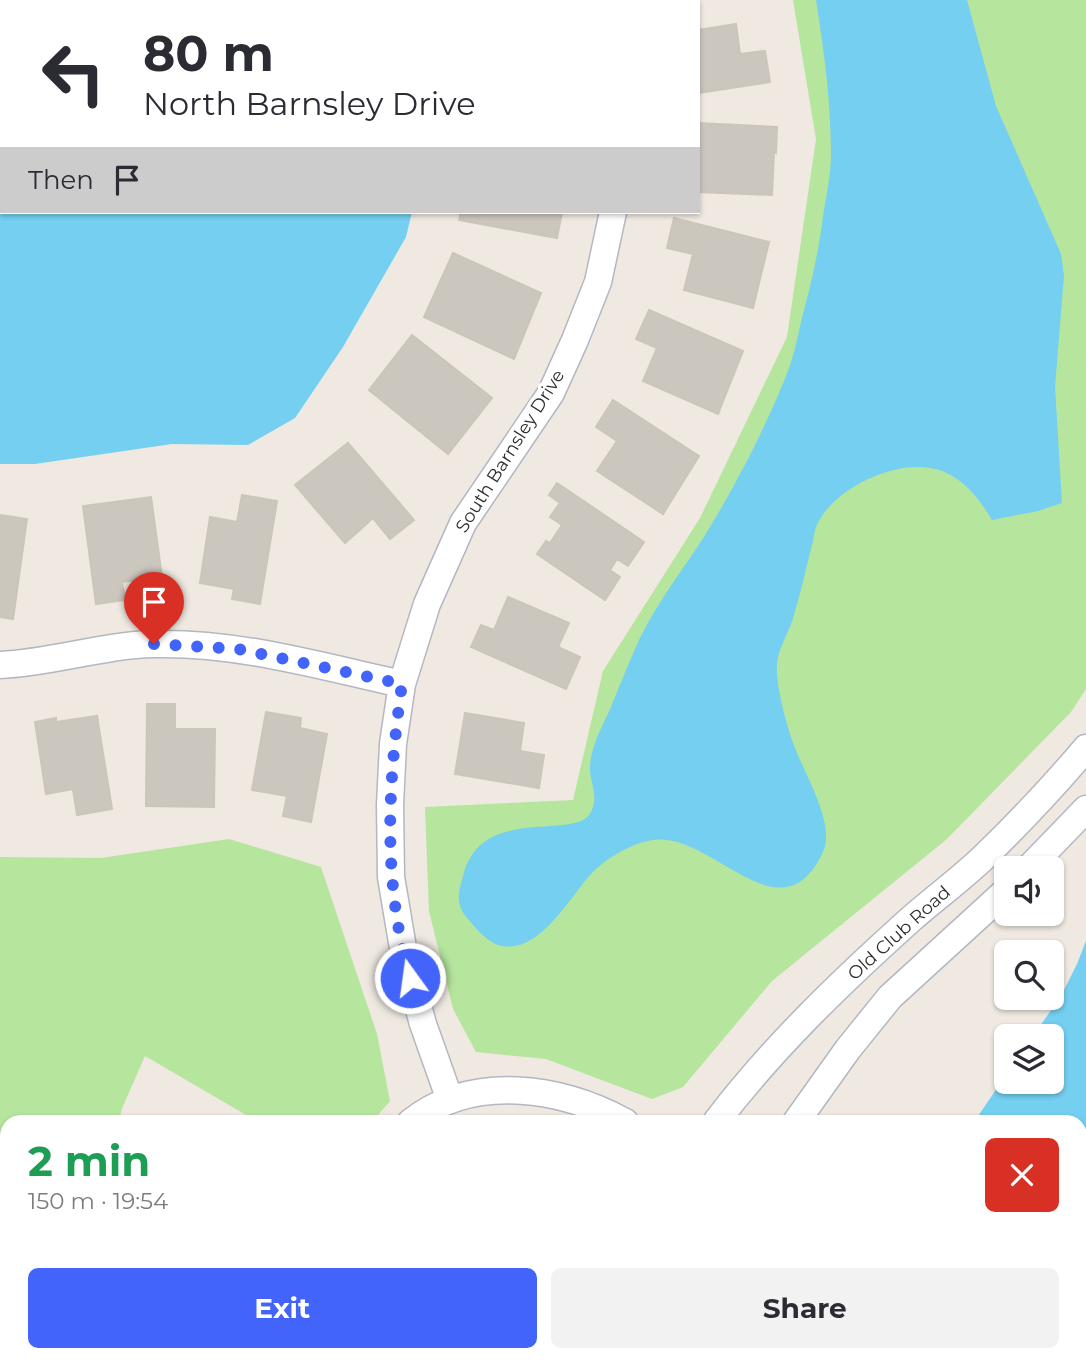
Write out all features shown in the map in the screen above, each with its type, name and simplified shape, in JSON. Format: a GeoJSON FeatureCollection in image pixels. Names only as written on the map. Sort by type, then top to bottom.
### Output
{"type":"FeatureCollection","features":[{"type":"Feature","properties":{"kind":"street","name":"South Barnsley Drive"},"geometry":{"type":"LineString","coordinates":[[450,1100],[423,1024],[404,954],[390,877],[393,744],[402,684],[427,604],[463,523],[551,393],[575,340],[598,282],[613,214]]}},
{"type":"Feature","properties":{"kind":"street"},"geometry":{"type":"LineString","coordinates":[[0,665],[47,661],[108,649],[166,645],[238,649],[402,684]]}},
{"type":"Feature","properties":{"kind":"street","name":"Old Club Road"},"geometry":{"type":"LineString","coordinates":[[721,1115],[750,1078],[807,1017],[902,927],[982,859],[1048,793],[1086,748]]}},
{"type":"Feature","properties":{"kind":"street"},"geometry":{"type":"LineString","coordinates":[[1041,856],[1086,809]]}},
{"type":"Feature","properties":{"kind":"street"},"geometry":{"type":"LineString","coordinates":[[801,1115],[848,1049],[890,998],[994,902]]}},
{"type":"Feature","properties":{"kind":"street"},"geometry":{"type":"LineString","coordinates":[[423,1115],[450,1100],[492,1091],[524,1089],[569,1097],[609,1115]]}},
{"type":"Feature","properties":{"kind":"green space"},"geometry":{"type":"Polygon","coordinates":[[[793,0],[1086,0],[1086,689],[1071,712],[947,839],[772,981],[683,1087],[652,1099],[546,1059],[476,1052],[453,1009],[429,911],[425,807],[573,800],[603,671],[700,518],[787,337],[816,139],[793,0]]]}},
{"type":"Feature","properties":{"kind":"green space"},"geometry":{"type":"Polygon","coordinates":[[[229,839],[321,867],[377,1034],[390,1101],[378,1115],[246,1115],[145,1056],[120,1115],[0,1115],[0,857],[101,858],[229,839]]]}},
{"type":"Feature","properties":{"kind":"water"},"geometry":{"type":"Polygon","coordinates":[[[816,0],[967,0],[996,106],[1061,254],[1064,276],[1055,387],[1062,503],[1038,511],[992,520],[979,500],[954,477],[933,468],[921,467],[892,470],[861,482],[847,491],[824,513],[816,527],[797,606],[777,664],[788,728],[817,798],[825,827],[823,852],[806,877],[787,887],[767,886],[676,842],[646,841],[620,852],[597,868],[539,934],[513,946],[498,945],[481,933],[461,909],[459,891],[468,862],[481,845],[496,835],[532,827],[567,824],[580,821],[589,815],[594,803],[590,772],[593,751],[635,648],[647,624],[707,533],[736,482],[765,425],[791,362],[817,255],[831,163],[828,96],[816,0]]]}},
{"type":"Feature","properties":{"kind":"water"},"geometry":{"type":"Polygon","coordinates":[[[0,214],[412,214],[406,237],[343,347],[295,418],[248,445],[172,444],[35,464],[0,464],[0,214]]]}},
{"type":"Feature","properties":{"kind":"water"},"geometry":{"type":"Polygon","coordinates":[[[1086,941],[1086,1115],[979,1115],[994,1093],[1064,1094],[1064,1024],[1041,1024],[1051,1010],[1064,1010],[1064,990],[1086,941]]]}},
{"type":"Feature","properties":{"kind":"building"},"geometry":{"type":"Polygon","coordinates":[[[736,24],[740,54],[765,51],[770,82],[700,93],[700,30],[736,24]]]}},
{"type":"Feature","properties":{"kind":"building"},"geometry":{"type":"Polygon","coordinates":[[[700,123],[777,127],[772,195],[700,192],[700,123]]]}},
{"type":"Feature","properties":{"kind":"building"},"geometry":{"type":"Polygon","coordinates":[[[460,214],[562,214],[557,238],[459,220],[460,214]]]}},
{"type":"Feature","properties":{"kind":"building"},"geometry":{"type":"Polygon","coordinates":[[[674,218],[769,242],[753,308],[684,290],[693,254],[667,248],[674,218]]]}},
{"type":"Feature","properties":{"kind":"building"},"geometry":{"type":"Polygon","coordinates":[[[453,253],[541,293],[514,359],[424,317],[453,253]]]}},
{"type":"Feature","properties":{"kind":"building"},"geometry":{"type":"Polygon","coordinates":[[[649,310],[743,351],[718,414],[643,381],[657,348],[636,339],[649,310]]]}},
{"type":"Feature","properties":{"kind":"building"},"geometry":{"type":"Polygon","coordinates":[[[412,335],[492,398],[448,454],[369,390],[412,335]]]}},
{"type":"Feature","properties":{"kind":"building"},"geometry":{"type":"Polygon","coordinates":[[[613,400],[699,456],[663,514],[597,471],[617,441],[596,427],[613,400]]]}},
{"type":"Feature","properties":{"kind":"building"},"geometry":{"type":"Polygon","coordinates":[[[348,443],[414,520],[390,539],[373,518],[345,543],[295,485],[348,443]]]}},
{"type":"Feature","properties":{"kind":"building"},"geometry":{"type":"Polygon","coordinates":[[[557,483],[644,542],[628,566],[617,559],[610,570],[620,577],[605,600],[537,554],[546,541],[550,543],[562,525],[550,517],[560,503],[549,495],[557,483]]]}},
{"type":"Feature","properties":{"kind":"building"},"geometry":{"type":"Polygon","coordinates":[[[242,495],[277,501],[260,604],[232,599],[234,589],[200,583],[210,517],[237,522],[242,495]]]}},
{"type":"Feature","properties":{"kind":"building"},"geometry":{"type":"Polygon","coordinates":[[[151,497],[162,577],[122,582],[125,600],[96,604],[83,506],[151,497]]]}},
{"type":"Feature","properties":{"kind":"building"},"geometry":{"type":"Polygon","coordinates":[[[0,515],[27,519],[13,619],[0,617],[0,515]]]}},
{"type":"Feature","properties":{"kind":"building"},"geometry":{"type":"Polygon","coordinates":[[[508,597],[569,623],[558,647],[580,657],[566,689],[471,647],[481,625],[494,630],[508,597]]]}},
{"type":"Feature","properties":{"kind":"building"},"geometry":{"type":"Polygon","coordinates":[[[147,704],[175,704],[175,729],[215,729],[214,807],[146,806],[147,704]]]}},
{"type":"Feature","properties":{"kind":"building"},"geometry":{"type":"Polygon","coordinates":[[[266,712],[301,718],[300,728],[327,734],[311,822],[283,816],[287,796],[252,790],[266,712]]]}},
{"type":"Feature","properties":{"kind":"building"},"geometry":{"type":"Polygon","coordinates":[[[465,713],[524,723],[520,751],[544,755],[539,788],[455,774],[465,713]]]}},
{"type":"Feature","properties":{"kind":"building"},"geometry":{"type":"Polygon","coordinates":[[[97,716],[112,809],[77,815],[73,789],[46,794],[35,722],[97,716]]]}},
{"type":"Feature","properties":{"kind":"route"},"geometry":{"type":"LineString","coordinates":[[154,644],[238,649],[402,684],[393,744],[390,877],[410,978]]}}]}
